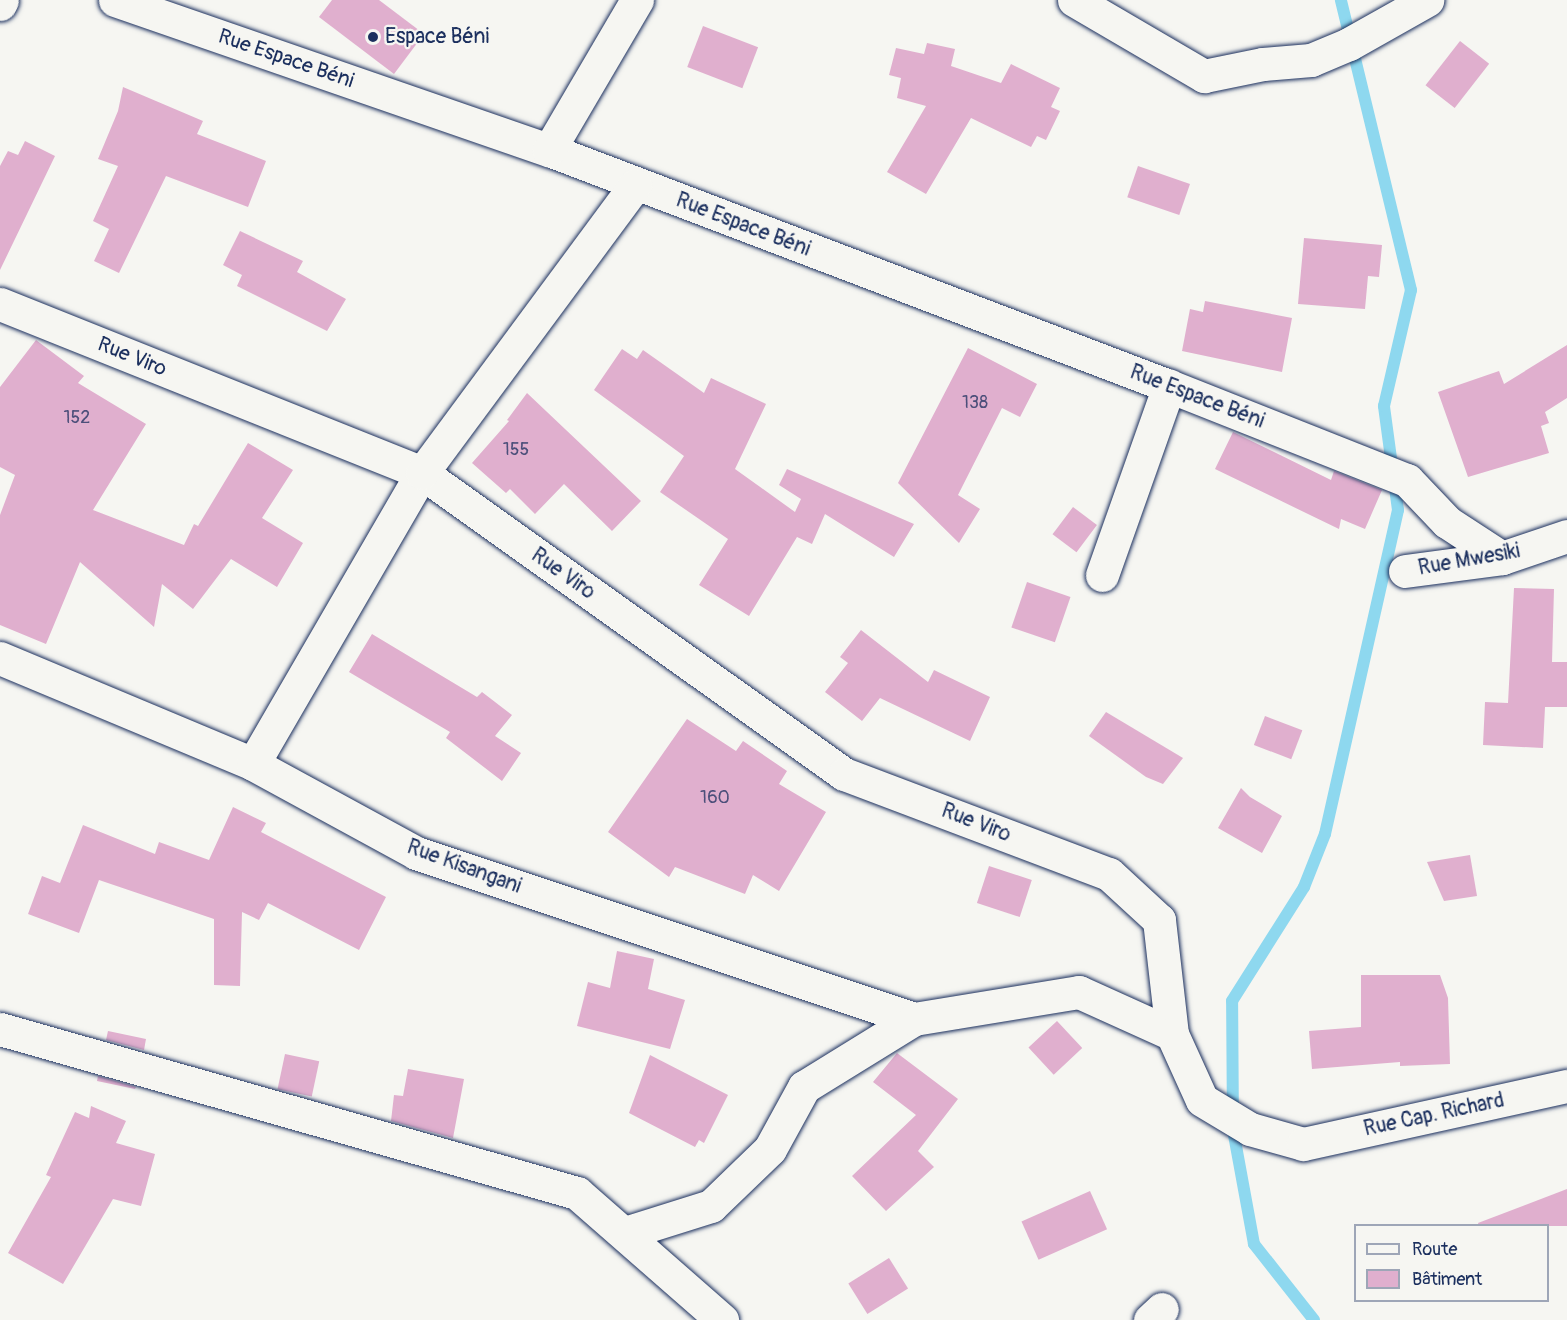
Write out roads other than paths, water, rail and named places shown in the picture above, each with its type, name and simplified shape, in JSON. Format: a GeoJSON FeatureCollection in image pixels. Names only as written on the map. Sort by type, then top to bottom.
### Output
{"type":"FeatureCollection","features":[{"type":"Feature","properties":{"kind":"street"},"geometry":{"type":"LineString","coordinates":[[0,4],[2,0]]}},
{"type":"Feature","properties":{"kind":"street","name":"Rue Espace Béni"},"geometry":{"type":"LineString","coordinates":[[115,0],[549,150],[635,185],[1169,386],[1407,480],[1447,522],[1502,558]]}},
{"type":"Feature","properties":{"kind":"street"},"geometry":{"type":"LineString","coordinates":[[549,150],[637,0]]}},
{"type":"Feature","properties":{"kind":"street"},"geometry":{"type":"LineString","coordinates":[[1074,0],[1204,76],[1263,64],[1311,60],[1349,44],[1427,0]]}},
{"type":"Feature","properties":{"kind":"street"},"geometry":{"type":"LineString","coordinates":[[253,764],[422,473],[635,185]]}},
{"type":"Feature","properties":{"kind":"street","name":"Rue Viro"},"geometry":{"type":"LineString","coordinates":[[0,304],[422,473],[844,774],[1109,874],[1159,920],[1172,1034]]}},
{"type":"Feature","properties":{"kind":"street"},"geometry":{"type":"LineString","coordinates":[[1102,575],[1169,386]]}},
{"type":"Feature","properties":{"kind":"street","name":"Rue Mwesiki"},"geometry":{"type":"LineString","coordinates":[[1404,572],[1502,558],[1567,536]]}},
{"type":"Feature","properties":{"kind":"street","name":"Rue Kisangani"},"geometry":{"type":"LineString","coordinates":[[0,658],[253,764],[416,853],[914,1019]]}},
{"type":"Feature","properties":{"kind":"street"},"geometry":{"type":"LineString","coordinates":[[625,1233],[711,1206],[770,1149],[804,1087],[914,1019],[1079,992],[1172,1034]]}},
{"type":"Feature","properties":{"kind":"street"},"geometry":{"type":"LineString","coordinates":[[0,1029],[577,1192],[722,1320]]}},
{"type":"Feature","properties":{"kind":"street","name":"Rue Cap. Richard"},"geometry":{"type":"LineString","coordinates":[[1172,1034],[1202,1100],[1250,1129],[1304,1144],[1566,1088]]}},
{"type":"Feature","properties":{"kind":"waterway"},"geometry":{"type":"LineString","coordinates":[[1314,1320],[1254,1244],[1233,1130],[1232,1001],[1304,887],[1325,834],[1398,510],[1384,406],[1411,290],[1341,0]]}},
{"type":"Feature","properties":{"kind":"place","name":"Espace Béni"},"geometry":{"type":"Point","coordinates":[373,37]}}]}
